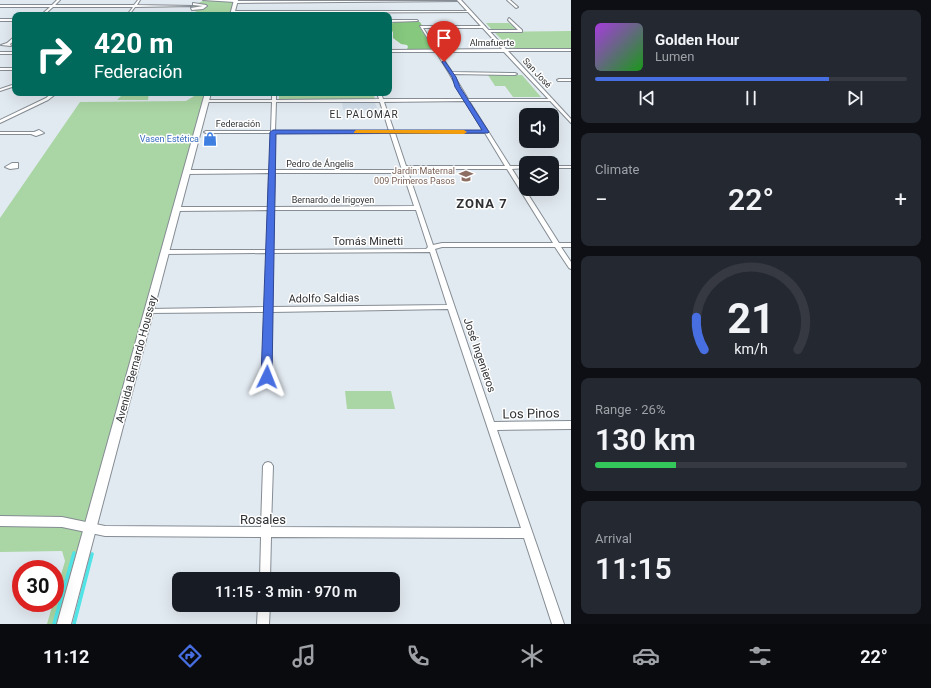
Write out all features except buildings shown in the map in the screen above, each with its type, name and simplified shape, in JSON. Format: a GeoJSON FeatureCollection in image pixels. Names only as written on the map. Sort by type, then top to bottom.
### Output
{"type":"FeatureCollection","features":[{"type":"Feature","properties":{"kind":"main road"},"geometry":{"type":"LineString","coordinates":[[233,12],[236,1]]}},
{"type":"Feature","properties":{"kind":"main road","name":"Avenida Bernardo Houssay"},"geometry":{"type":"LineString","coordinates":[[64,624],[207,97]]}},
{"type":"Feature","properties":{"kind":"street"},"geometry":{"type":"LineString","coordinates":[[45,12],[59,0]]}},
{"type":"Feature","properties":{"kind":"street"},"geometry":{"type":"LineString","coordinates":[[130,12],[139,0]]}},
{"type":"Feature","properties":{"kind":"street"},"geometry":{"type":"LineString","coordinates":[[0,7],[192,7],[204,0],[460,1]]}},
{"type":"Feature","properties":{"kind":"street"},"geometry":{"type":"LineString","coordinates":[[508,0],[517,7]]}},
{"type":"Feature","properties":{"kind":"street"},"geometry":{"type":"LineString","coordinates":[[292,1],[292,12]]}},
{"type":"Feature","properties":{"kind":"street"},"geometry":{"type":"LineString","coordinates":[[348,1],[352,12]]}},
{"type":"Feature","properties":{"kind":"street"},"geometry":{"type":"LineString","coordinates":[[392,22],[417,21],[404,1]]}},
{"type":"Feature","properties":{"kind":"street","name":"San José"},"geometry":{"type":"LineString","coordinates":[[460,1],[571,122]]}},
{"type":"Feature","properties":{"kind":"street"},"geometry":{"type":"LineString","coordinates":[[192,7],[195,12]]}},
{"type":"Feature","properties":{"kind":"street"},"geometry":{"type":"LineString","coordinates":[[392,12],[470,12]]}},
{"type":"Feature","properties":{"kind":"street"},"geometry":{"type":"LineString","coordinates":[[488,31],[521,31],[509,19]]}},
{"type":"Feature","properties":{"kind":"street"},"geometry":{"type":"LineString","coordinates":[[0,20],[12,20]]}},
{"type":"Feature","properties":{"kind":"street"},"geometry":{"type":"LineString","coordinates":[[484,27],[421,27],[571,267]]}},
{"type":"Feature","properties":{"kind":"street"},"geometry":{"type":"LineString","coordinates":[[8,44],[12,41]]}},
{"type":"Feature","properties":{"kind":"street","name":"Almafuerte"},"geometry":{"type":"LineString","coordinates":[[392,51],[571,50]]}},
{"type":"Feature","properties":{"kind":"street"},"geometry":{"type":"LineString","coordinates":[[0,53],[12,53]]}},
{"type":"Feature","properties":{"kind":"street"},"geometry":{"type":"LineString","coordinates":[[1,69],[12,69]]}},
{"type":"Feature","properties":{"kind":"street"},"geometry":{"type":"LineString","coordinates":[[451,73],[515,74]]}},
{"type":"Feature","properties":{"kind":"street"},"geometry":{"type":"LineString","coordinates":[[559,80],[571,80]]}},
{"type":"Feature","properties":{"kind":"street"},"geometry":{"type":"LineString","coordinates":[[0,89],[12,85]]}},
{"type":"Feature","properties":{"kind":"street"},"geometry":{"type":"LineString","coordinates":[[0,122],[51,96]]}},
{"type":"Feature","properties":{"kind":"street"},"geometry":{"type":"LineString","coordinates":[[267,377],[274,96]]}},
{"type":"Feature","properties":{"kind":"street","name":"José Ingenieros"},"geometry":{"type":"LineString","coordinates":[[380,96],[558,624]]}},
{"type":"Feature","properties":{"kind":"street"},"geometry":{"type":"LineString","coordinates":[[207,97],[274,102],[551,100]]}},
{"type":"Feature","properties":{"kind":"street","name":"Federación"},"geometry":{"type":"LineString","coordinates":[[206,132],[486,132]]}},
{"type":"Feature","properties":{"kind":"street"},"geometry":{"type":"LineString","coordinates":[[0,133],[33,133]]}},
{"type":"Feature","properties":{"kind":"street"},"geometry":{"type":"LineString","coordinates":[[0,166],[7,166]]}},
{"type":"Feature","properties":{"kind":"street","name":"Pedro de Ángelis"},"geometry":{"type":"LineString","coordinates":[[186,172],[272,172],[519,167]]}},
{"type":"Feature","properties":{"kind":"street"},"geometry":{"type":"LineString","coordinates":[[559,167],[571,167]]}},
{"type":"Feature","properties":{"kind":"street","name":"Bernardo de Irigoyen"},"geometry":{"type":"LineString","coordinates":[[176,209],[418,208]]}},
{"type":"Feature","properties":{"kind":"street","name":"Tomás Minetti"},"geometry":{"type":"LineString","coordinates":[[165,252],[428,251],[431,248],[442,245],[571,245]]}},
{"type":"Feature","properties":{"kind":"street","name":"Adolfo Saldias"},"geometry":{"type":"LineString","coordinates":[[149,311],[451,307]]}},
{"type":"Feature","properties":{"kind":"street","name":"Los Pinos"},"geometry":{"type":"LineString","coordinates":[[491,426],[571,425]]}},
{"type":"Feature","properties":{"kind":"street"},"geometry":{"type":"LineString","coordinates":[[265,572],[268,466]]}},
{"type":"Feature","properties":{"kind":"street","name":"Rosales"},"geometry":{"type":"LineString","coordinates":[[0,521],[62,522],[104,531],[527,533]]}},
{"type":"Feature","properties":{"kind":"street"},"geometry":{"type":"LineString","coordinates":[[264,612],[264,624]]}},
{"type":"Feature","properties":{"kind":"shaded area"},"geometry":{"type":"Polygon","coordinates":[[[342,103],[375,103],[378,110],[343,110],[342,103]]]}},
{"type":"Feature","properties":{"kind":"green space"},"geometry":{"type":"Polygon","coordinates":[[[205,0],[236,0],[233,12],[196,12],[190,7],[0,8],[191,6],[205,0]]]}},
{"type":"Feature","properties":{"kind":"green space"},"geometry":{"type":"Polygon","coordinates":[[[395,22],[420,22],[423,27],[420,28],[434,49],[407,49],[407,45],[401,44],[393,38],[392,24],[395,22]]]}},
{"type":"Feature","properties":{"kind":"green space"},"geometry":{"type":"Polygon","coordinates":[[[486,23],[509,23],[517,30],[492,30],[486,23]]]}},
{"type":"Feature","properties":{"kind":"green space"},"geometry":{"type":"Polygon","coordinates":[[[571,31],[571,49],[511,49],[494,32],[571,31]]]}},
{"type":"Feature","properties":{"kind":"green space"},"geometry":{"type":"Polygon","coordinates":[[[488,75],[522,75],[541,97],[513,97],[505,86],[495,86],[488,75]]]}},
{"type":"Feature","properties":{"kind":"green space"},"geometry":{"type":"Polygon","coordinates":[[[121,96],[149,96],[148,100],[117,100],[121,96]]]}},
{"type":"Feature","properties":{"kind":"green space"},"geometry":{"type":"Polygon","coordinates":[[[194,96],[205,96],[64,624],[47,624],[50,612],[64,612],[65,561],[62,551],[0,552],[0,218],[80,102],[186,101],[194,96]]]}},
{"type":"Feature","properties":{"kind":"green space"},"geometry":{"type":"Polygon","coordinates":[[[279,96],[374,96],[375,99],[280,100],[279,96]]]}},
{"type":"Feature","properties":{"kind":"green space"},"geometry":{"type":"Polygon","coordinates":[[[345,391],[391,391],[395,409],[347,409],[345,391]]]}},
{"type":"Feature","properties":{"kind":"waterway"},"geometry":{"type":"LineString","coordinates":[[54,624],[74,553]]}},
{"type":"Feature","properties":{"kind":"waterway"},"geometry":{"type":"LineString","coordinates":[[74,624],[92,554]]}},
{"type":"Feature","properties":{"kind":"slow traffic"},"geometry":{"type":"LineString","coordinates":[[356,132],[464,132]]}},
{"type":"Feature","properties":{"kind":"place","name":"Vasen Estética"},"geometry":{"type":"Point","coordinates":[210,139]}},
{"type":"Feature","properties":{"kind":"place","name":"Jardín Maternal 009 Primeros Pasos"},"geometry":{"type":"Point","coordinates":[466,176]}},
{"type":"Feature","properties":{"kind":"district","name":"EL PALOMAR"},"geometry":{"type":"Point","coordinates":[364,114]}},
{"type":"Feature","properties":{"kind":"district","name":"ZONA 7"},"geometry":{"type":"Point","coordinates":[482,203]}},
{"type":"Feature","properties":{"kind":"route"},"geometry":{"type":"LineString","coordinates":[[267,377],[273,132],[486,132],[444,62]]}}]}
